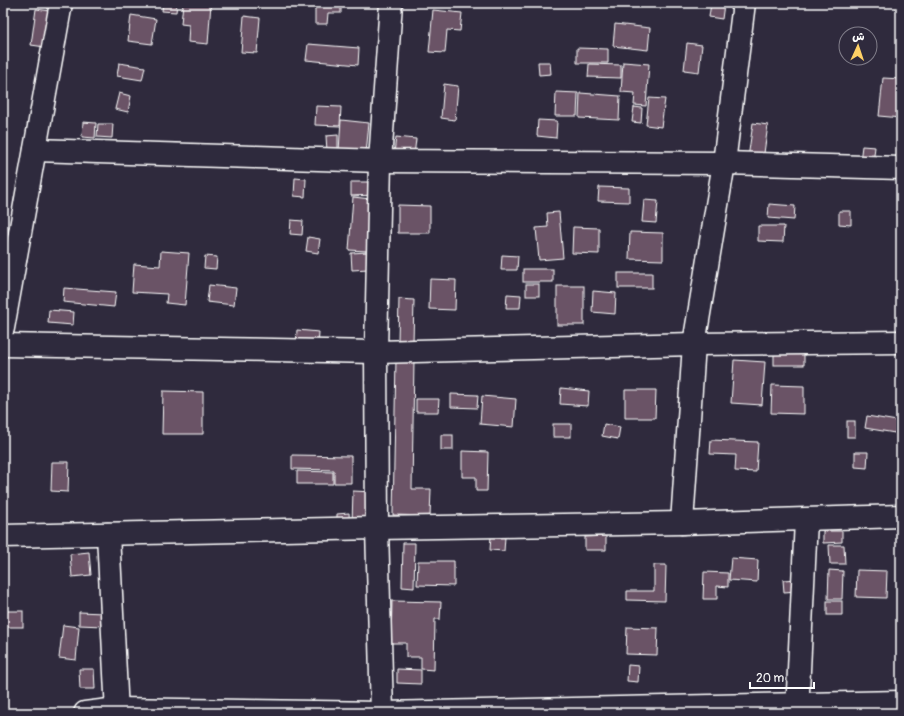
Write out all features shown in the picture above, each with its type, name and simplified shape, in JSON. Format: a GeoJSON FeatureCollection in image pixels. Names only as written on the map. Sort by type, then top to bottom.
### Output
{"type":"FeatureCollection","features":[{"type":"Feature","properties":{"kind":"street"},"geometry":{"type":"LineString","coordinates":[[3,328],[61,3]]}},
{"type":"Feature","properties":{"kind":"street"},"geometry":{"type":"LineString","coordinates":[[382,713],[377,528],[376,352],[380,161],[391,3]]}},
{"type":"Feature","properties":{"kind":"street"},"geometry":{"type":"LineString","coordinates":[[682,523],[694,344],[724,163],[744,3]]}},
{"type":"Feature","properties":{"kind":"street"},"geometry":{"type":"LineString","coordinates":[[35,150],[380,161],[724,163],[901,168]]}},
{"type":"Feature","properties":{"kind":"street"},"geometry":{"type":"LineString","coordinates":[[3,345],[376,352],[694,344],[901,342]]}},
{"type":"Feature","properties":{"kind":"street"},"geometry":{"type":"LineString","coordinates":[[3,536],[682,523],[901,516]]}},
{"type":"Feature","properties":{"kind":"street"},"geometry":{"type":"LineString","coordinates":[[797,709],[806,520]]}},
{"type":"Feature","properties":{"kind":"street"},"geometry":{"type":"LineString","coordinates":[[108,534],[117,711]]}},
{"type":"Feature","properties":{"kind":"street"},"geometry":{"type":"LineString","coordinates":[[85,713],[117,711],[382,713],[797,709],[901,702]]}},
{"type":"Feature","properties":{"kind":"building"},"geometry":{"type":"Polygon","coordinates":[[[163,3],[177,3],[176,12],[162,11],[163,3]]]}},
{"type":"Feature","properties":{"kind":"building"},"geometry":{"type":"Polygon","coordinates":[[[183,3],[211,3],[208,44],[188,42],[189,25],[181,24],[183,3]]]}},
{"type":"Feature","properties":{"kind":"building"},"geometry":{"type":"Polygon","coordinates":[[[315,3],[341,3],[341,13],[328,13],[327,24],[315,24],[315,3]]]}},
{"type":"Feature","properties":{"kind":"building"},"geometry":{"type":"Polygon","coordinates":[[[711,3],[724,4],[722,19],[709,17],[711,3]]]}},
{"type":"Feature","properties":{"kind":"building"},"geometry":{"type":"Polygon","coordinates":[[[36,9],[51,11],[45,47],[31,45],[36,9]]]}},
{"type":"Feature","properties":{"kind":"building"},"geometry":{"type":"Polygon","coordinates":[[[433,10],[462,13],[460,31],[447,30],[445,53],[429,52],[433,10]]]}},
{"type":"Feature","properties":{"kind":"building"},"geometry":{"type":"Polygon","coordinates":[[[131,15],[156,19],[152,44],[128,41],[131,15]]]}},
{"type":"Feature","properties":{"kind":"building"},"geometry":{"type":"Polygon","coordinates":[[[244,16],[260,18],[257,53],[241,52],[244,16]]]}},
{"type":"Feature","properties":{"kind":"building"},"geometry":{"type":"Polygon","coordinates":[[[615,24],[650,28],[648,50],[613,46],[615,24]]]}},
{"type":"Feature","properties":{"kind":"building"},"geometry":{"type":"Polygon","coordinates":[[[687,43],[702,45],[699,72],[684,70],[687,43]]]}},
{"type":"Feature","properties":{"kind":"building"},"geometry":{"type":"Polygon","coordinates":[[[308,44],[359,48],[358,65],[306,60],[308,44]]]}},
{"type":"Feature","properties":{"kind":"building"},"geometry":{"type":"Polygon","coordinates":[[[577,48],[608,49],[608,63],[577,63],[577,48]]]}},
{"type":"Feature","properties":{"kind":"building"},"geometry":{"type":"Polygon","coordinates":[[[538,62],[550,62],[551,74],[539,75],[538,62]]]}},
{"type":"Feature","properties":{"kind":"building"},"geometry":{"type":"Polygon","coordinates":[[[623,62],[649,64],[646,106],[634,105],[635,93],[621,92],[623,62]]]}},
{"type":"Feature","properties":{"kind":"building"},"geometry":{"type":"Polygon","coordinates":[[[119,63],[145,67],[142,80],[117,76],[119,63]]]}},
{"type":"Feature","properties":{"kind":"building"},"geometry":{"type":"Polygon","coordinates":[[[589,64],[621,65],[621,78],[588,77],[589,64]]]}},
{"type":"Feature","properties":{"kind":"building"},"geometry":{"type":"Polygon","coordinates":[[[883,78],[901,79],[901,118],[879,116],[883,78]]]}},
{"type":"Feature","properties":{"kind":"building"},"geometry":{"type":"Polygon","coordinates":[[[444,84],[458,86],[455,120],[441,118],[444,84]]]}},
{"type":"Feature","properties":{"kind":"building"},"geometry":{"type":"Polygon","coordinates":[[[556,92],[578,93],[577,116],[555,116],[556,92]]]}},
{"type":"Feature","properties":{"kind":"building"},"geometry":{"type":"Polygon","coordinates":[[[119,93],[131,96],[128,112],[115,109],[119,93]]]}},
{"type":"Feature","properties":{"kind":"building"},"geometry":{"type":"Polygon","coordinates":[[[580,93],[620,96],[619,120],[579,118],[580,93]]]}},
{"type":"Feature","properties":{"kind":"building"},"geometry":{"type":"Polygon","coordinates":[[[649,98],[665,99],[661,127],[646,125],[649,98]]]}},
{"type":"Feature","properties":{"kind":"building"},"geometry":{"type":"Polygon","coordinates":[[[316,106],[341,107],[340,126],[315,125],[316,106]]]}},
{"type":"Feature","properties":{"kind":"building"},"geometry":{"type":"Polygon","coordinates":[[[634,107],[642,108],[641,123],[632,122],[634,107]]]}},
{"type":"Feature","properties":{"kind":"building"},"geometry":{"type":"Polygon","coordinates":[[[341,120],[369,123],[366,153],[339,151],[341,120]]]}},
{"type":"Feature","properties":{"kind":"building"},"geometry":{"type":"Polygon","coordinates":[[[538,120],[557,121],[556,138],[537,136],[538,120]]]}},
{"type":"Feature","properties":{"kind":"building"},"geometry":{"type":"Polygon","coordinates":[[[83,122],[96,123],[95,138],[82,137],[83,122]]]}},
{"type":"Feature","properties":{"kind":"building"},"geometry":{"type":"Polygon","coordinates":[[[753,123],[768,125],[763,160],[748,158],[753,123]]]}},
{"type":"Feature","properties":{"kind":"building"},"geometry":{"type":"Polygon","coordinates":[[[98,124],[113,124],[112,138],[97,137],[98,124]]]}},
{"type":"Feature","properties":{"kind":"building"},"geometry":{"type":"Polygon","coordinates":[[[338,135],[338,150],[327,151],[326,136],[338,135]]]}},
{"type":"Feature","properties":{"kind":"building"},"geometry":{"type":"Polygon","coordinates":[[[396,137],[416,139],[413,164],[393,162],[396,137]]]}},
{"type":"Feature","properties":{"kind":"building"},"geometry":{"type":"Polygon","coordinates":[[[862,146],[875,147],[873,163],[860,161],[862,146]]]}},
{"type":"Feature","properties":{"kind":"building"},"geometry":{"type":"Polygon","coordinates":[[[295,178],[306,179],[305,197],[294,196],[295,178]]]}},
{"type":"Feature","properties":{"kind":"building"},"geometry":{"type":"Polygon","coordinates":[[[351,182],[374,182],[375,195],[351,196],[351,182]]]}},
{"type":"Feature","properties":{"kind":"building"},"geometry":{"type":"Polygon","coordinates":[[[599,187],[629,188],[629,202],[598,201],[599,187]]]}},
{"type":"Feature","properties":{"kind":"building"},"geometry":{"type":"Polygon","coordinates":[[[353,197],[371,199],[367,251],[349,250],[353,197]]]}},
{"type":"Feature","properties":{"kind":"building"},"geometry":{"type":"Polygon","coordinates":[[[644,200],[658,201],[656,223],[642,222],[644,200]]]}},
{"type":"Feature","properties":{"kind":"building"},"geometry":{"type":"Polygon","coordinates":[[[769,204],[795,206],[794,220],[768,218],[769,204]]]}},
{"type":"Feature","properties":{"kind":"building"},"geometry":{"type":"Polygon","coordinates":[[[398,205],[430,206],[430,233],[398,233],[398,205]]]}},
{"type":"Feature","properties":{"kind":"building"},"geometry":{"type":"Polygon","coordinates":[[[839,211],[851,211],[851,225],[839,224],[839,211]]]}},
{"type":"Feature","properties":{"kind":"building"},"geometry":{"type":"Polygon","coordinates":[[[559,212],[563,258],[539,260],[536,228],[548,227],[547,213],[559,212]]]}},
{"type":"Feature","properties":{"kind":"building"},"geometry":{"type":"Polygon","coordinates":[[[291,220],[303,221],[302,235],[290,234],[291,220]]]}},
{"type":"Feature","properties":{"kind":"building"},"geometry":{"type":"Polygon","coordinates":[[[758,226],[784,226],[783,242],[758,241],[758,226]]]}},
{"type":"Feature","properties":{"kind":"building"},"geometry":{"type":"Polygon","coordinates":[[[573,227],[599,228],[599,254],[572,253],[573,227]]]}},
{"type":"Feature","properties":{"kind":"building"},"geometry":{"type":"Polygon","coordinates":[[[630,232],[663,233],[663,260],[629,259],[630,232]]]}},
{"type":"Feature","properties":{"kind":"building"},"geometry":{"type":"Polygon","coordinates":[[[308,237],[320,239],[318,253],[306,251],[308,237]]]}},
{"type":"Feature","properties":{"kind":"building"},"geometry":{"type":"Polygon","coordinates":[[[161,251],[189,253],[185,305],[166,303],[167,294],[132,292],[134,264],[160,266],[161,251]]]}},
{"type":"Feature","properties":{"kind":"building"},"geometry":{"type":"Polygon","coordinates":[[[367,252],[368,269],[352,270],[351,253],[367,252]]]}},
{"type":"Feature","properties":{"kind":"building"},"geometry":{"type":"Polygon","coordinates":[[[502,255],[518,256],[517,270],[501,270],[502,255]]]}},
{"type":"Feature","properties":{"kind":"building"},"geometry":{"type":"Polygon","coordinates":[[[205,256],[217,257],[216,269],[204,268],[205,256]]]}},
{"type":"Feature","properties":{"kind":"building"},"geometry":{"type":"Polygon","coordinates":[[[523,269],[553,269],[553,282],[523,282],[523,269]]]}},
{"type":"Feature","properties":{"kind":"building"},"geometry":{"type":"Polygon","coordinates":[[[618,273],[652,273],[652,288],[618,288],[618,273]]]}},
{"type":"Feature","properties":{"kind":"building"},"geometry":{"type":"Polygon","coordinates":[[[430,279],[456,280],[455,310],[429,309],[430,279]]]}},
{"type":"Feature","properties":{"kind":"building"},"geometry":{"type":"Polygon","coordinates":[[[526,284],[539,284],[539,296],[526,296],[526,284]]]}},
{"type":"Feature","properties":{"kind":"building"},"geometry":{"type":"Polygon","coordinates":[[[209,285],[236,288],[234,305],[207,302],[209,285]]]}},
{"type":"Feature","properties":{"kind":"building"},"geometry":{"type":"Polygon","coordinates":[[[557,286],[584,286],[584,325],[557,325],[557,286]]]}},
{"type":"Feature","properties":{"kind":"building"},"geometry":{"type":"Polygon","coordinates":[[[64,288],[116,292],[114,307],[63,302],[64,288]]]}},
{"type":"Feature","properties":{"kind":"building"},"geometry":{"type":"Polygon","coordinates":[[[593,291],[616,293],[615,314],[592,312],[593,291]]]}},
{"type":"Feature","properties":{"kind":"building"},"geometry":{"type":"Polygon","coordinates":[[[507,294],[521,295],[520,308],[506,308],[507,294]]]}},
{"type":"Feature","properties":{"kind":"building"},"geometry":{"type":"Polygon","coordinates":[[[399,299],[414,300],[413,342],[398,341],[399,299]]]}},
{"type":"Feature","properties":{"kind":"building"},"geometry":{"type":"Polygon","coordinates":[[[49,310],[74,312],[73,325],[48,323],[49,310]]]}},
{"type":"Feature","properties":{"kind":"building"},"geometry":{"type":"Polygon","coordinates":[[[297,330],[319,332],[318,346],[296,344],[297,330]]]}},
{"type":"Feature","properties":{"kind":"building"},"geometry":{"type":"Polygon","coordinates":[[[774,350],[804,350],[804,365],[774,365],[774,350]]]}},
{"type":"Feature","properties":{"kind":"building"},"geometry":{"type":"Polygon","coordinates":[[[396,359],[414,360],[412,489],[431,489],[430,516],[393,515],[396,359]]]}},
{"type":"Feature","properties":{"kind":"building"},"geometry":{"type":"Polygon","coordinates":[[[734,360],[765,362],[762,405],[731,403],[734,360]]]}},
{"type":"Feature","properties":{"kind":"building"},"geometry":{"type":"Polygon","coordinates":[[[772,385],[804,386],[804,414],[771,413],[772,385]]]}},
{"type":"Feature","properties":{"kind":"building"},"geometry":{"type":"Polygon","coordinates":[[[561,388],[589,391],[588,406],[560,404],[561,388]]]}},
{"type":"Feature","properties":{"kind":"building"},"geometry":{"type":"Polygon","coordinates":[[[625,390],[656,390],[655,418],[625,418],[625,390]]]}},
{"type":"Feature","properties":{"kind":"building"},"geometry":{"type":"Polygon","coordinates":[[[163,391],[203,392],[203,434],[162,434],[163,391]]]}},
{"type":"Feature","properties":{"kind":"building"},"geometry":{"type":"Polygon","coordinates":[[[451,394],[478,395],[477,408],[451,407],[451,394]]]}},
{"type":"Feature","properties":{"kind":"building"},"geometry":{"type":"Polygon","coordinates":[[[482,396],[516,399],[514,427],[480,424],[482,396]]]}},
{"type":"Feature","properties":{"kind":"building"},"geometry":{"type":"Polygon","coordinates":[[[416,399],[439,399],[438,412],[416,412],[416,399]]]}},
{"type":"Feature","properties":{"kind":"building"},"geometry":{"type":"Polygon","coordinates":[[[867,416],[897,421],[895,433],[865,428],[867,416]]]}},
{"type":"Feature","properties":{"kind":"building"},"geometry":{"type":"Polygon","coordinates":[[[847,421],[855,421],[855,437],[847,437],[847,421]]]}},
{"type":"Feature","properties":{"kind":"building"},"geometry":{"type":"Polygon","coordinates":[[[553,424],[571,424],[571,437],[553,437],[553,424]]]}},
{"type":"Feature","properties":{"kind":"building"},"geometry":{"type":"Polygon","coordinates":[[[604,424],[620,427],[618,439],[602,436],[604,424]]]}},
{"type":"Feature","properties":{"kind":"building"},"geometry":{"type":"Polygon","coordinates":[[[441,435],[453,435],[453,450],[441,450],[441,435]]]}},
{"type":"Feature","properties":{"kind":"building"},"geometry":{"type":"Polygon","coordinates":[[[711,440],[758,442],[756,472],[735,471],[736,455],[710,454],[711,440]]]}},
{"type":"Feature","properties":{"kind":"building"},"geometry":{"type":"Polygon","coordinates":[[[462,451],[488,452],[487,491],[476,491],[476,477],[462,477],[462,451]]]}},
{"type":"Feature","properties":{"kind":"building"},"geometry":{"type":"Polygon","coordinates":[[[855,452],[868,452],[867,468],[855,467],[855,452]]]}},
{"type":"Feature","properties":{"kind":"building"},"geometry":{"type":"Polygon","coordinates":[[[292,455],[351,456],[351,483],[334,483],[334,470],[292,469],[292,455]]]}},
{"type":"Feature","properties":{"kind":"building"},"geometry":{"type":"Polygon","coordinates":[[[52,462],[69,462],[68,492],[51,491],[52,462]]]}},
{"type":"Feature","properties":{"kind":"building"},"geometry":{"type":"Polygon","coordinates":[[[297,471],[333,472],[333,484],[297,484],[297,471]]]}},
{"type":"Feature","properties":{"kind":"building"},"geometry":{"type":"Polygon","coordinates":[[[353,491],[373,492],[372,525],[352,524],[353,491]]]}},
{"type":"Feature","properties":{"kind":"building"},"geometry":{"type":"Polygon","coordinates":[[[349,513],[350,532],[337,532],[337,514],[349,513]]]}},
{"type":"Feature","properties":{"kind":"building"},"geometry":{"type":"Polygon","coordinates":[[[823,531],[842,531],[842,542],[823,543],[823,531]]]}},
{"type":"Feature","properties":{"kind":"building"},"geometry":{"type":"Polygon","coordinates":[[[491,536],[505,537],[504,551],[490,550],[491,536]]]}},
{"type":"Feature","properties":{"kind":"building"},"geometry":{"type":"Polygon","coordinates":[[[606,536],[606,550],[585,550],[585,537],[606,536]]]}},
{"type":"Feature","properties":{"kind":"building"},"geometry":{"type":"Polygon","coordinates":[[[403,543],[415,543],[414,588],[402,587],[403,543]]]}},
{"type":"Feature","properties":{"kind":"building"},"geometry":{"type":"Polygon","coordinates":[[[829,545],[844,545],[845,564],[830,564],[829,545]]]}},
{"type":"Feature","properties":{"kind":"building"},"geometry":{"type":"Polygon","coordinates":[[[89,552],[91,575],[72,577],[70,554],[89,552]]]}},
{"type":"Feature","properties":{"kind":"building"},"geometry":{"type":"Polygon","coordinates":[[[731,558],[758,560],[757,582],[729,580],[731,558]]]}},
{"type":"Feature","properties":{"kind":"building"},"geometry":{"type":"Polygon","coordinates":[[[418,561],[454,561],[454,586],[417,585],[418,561]]]}},
{"type":"Feature","properties":{"kind":"building"},"geometry":{"type":"Polygon","coordinates":[[[654,565],[666,565],[665,601],[627,600],[627,591],[654,591],[654,565]]]}},
{"type":"Feature","properties":{"kind":"building"},"geometry":{"type":"Polygon","coordinates":[[[829,570],[843,571],[842,599],[828,599],[829,570]]]}},
{"type":"Feature","properties":{"kind":"building"},"geometry":{"type":"Polygon","coordinates":[[[857,570],[887,571],[886,598],[856,597],[857,570]]]}},
{"type":"Feature","properties":{"kind":"building"},"geometry":{"type":"Polygon","coordinates":[[[704,572],[728,573],[728,587],[717,586],[717,599],[703,599],[704,572]]]}},
{"type":"Feature","properties":{"kind":"building"},"geometry":{"type":"Polygon","coordinates":[[[797,579],[797,591],[784,592],[783,580],[797,579]]]}},
{"type":"Feature","properties":{"kind":"building"},"geometry":{"type":"Polygon","coordinates":[[[392,601],[441,602],[440,619],[435,619],[434,670],[421,669],[421,657],[406,657],[406,643],[391,643],[392,601]]]}},
{"type":"Feature","properties":{"kind":"building"},"geometry":{"type":"Polygon","coordinates":[[[827,601],[842,601],[842,615],[827,615],[827,601]]]}},
{"type":"Feature","properties":{"kind":"building"},"geometry":{"type":"Polygon","coordinates":[[[3,611],[23,611],[23,627],[3,627],[3,611]]]}},
{"type":"Feature","properties":{"kind":"building"},"geometry":{"type":"Polygon","coordinates":[[[79,612],[103,613],[103,626],[79,625],[79,612]]]}},
{"type":"Feature","properties":{"kind":"building"},"geometry":{"type":"Polygon","coordinates":[[[63,625],[79,627],[76,660],[59,658],[63,625]]]}},
{"type":"Feature","properties":{"kind":"building"},"geometry":{"type":"Polygon","coordinates":[[[627,627],[658,628],[657,655],[626,654],[627,627]]]}},
{"type":"Feature","properties":{"kind":"building"},"geometry":{"type":"Polygon","coordinates":[[[628,665],[639,666],[638,682],[627,681],[628,665]]]}},
{"type":"Feature","properties":{"kind":"building"},"geometry":{"type":"Polygon","coordinates":[[[79,669],[94,669],[95,689],[80,689],[79,669]]]}},
{"type":"Feature","properties":{"kind":"building"},"geometry":{"type":"Polygon","coordinates":[[[397,669],[421,670],[421,684],[397,683],[397,669]]]}}]}
